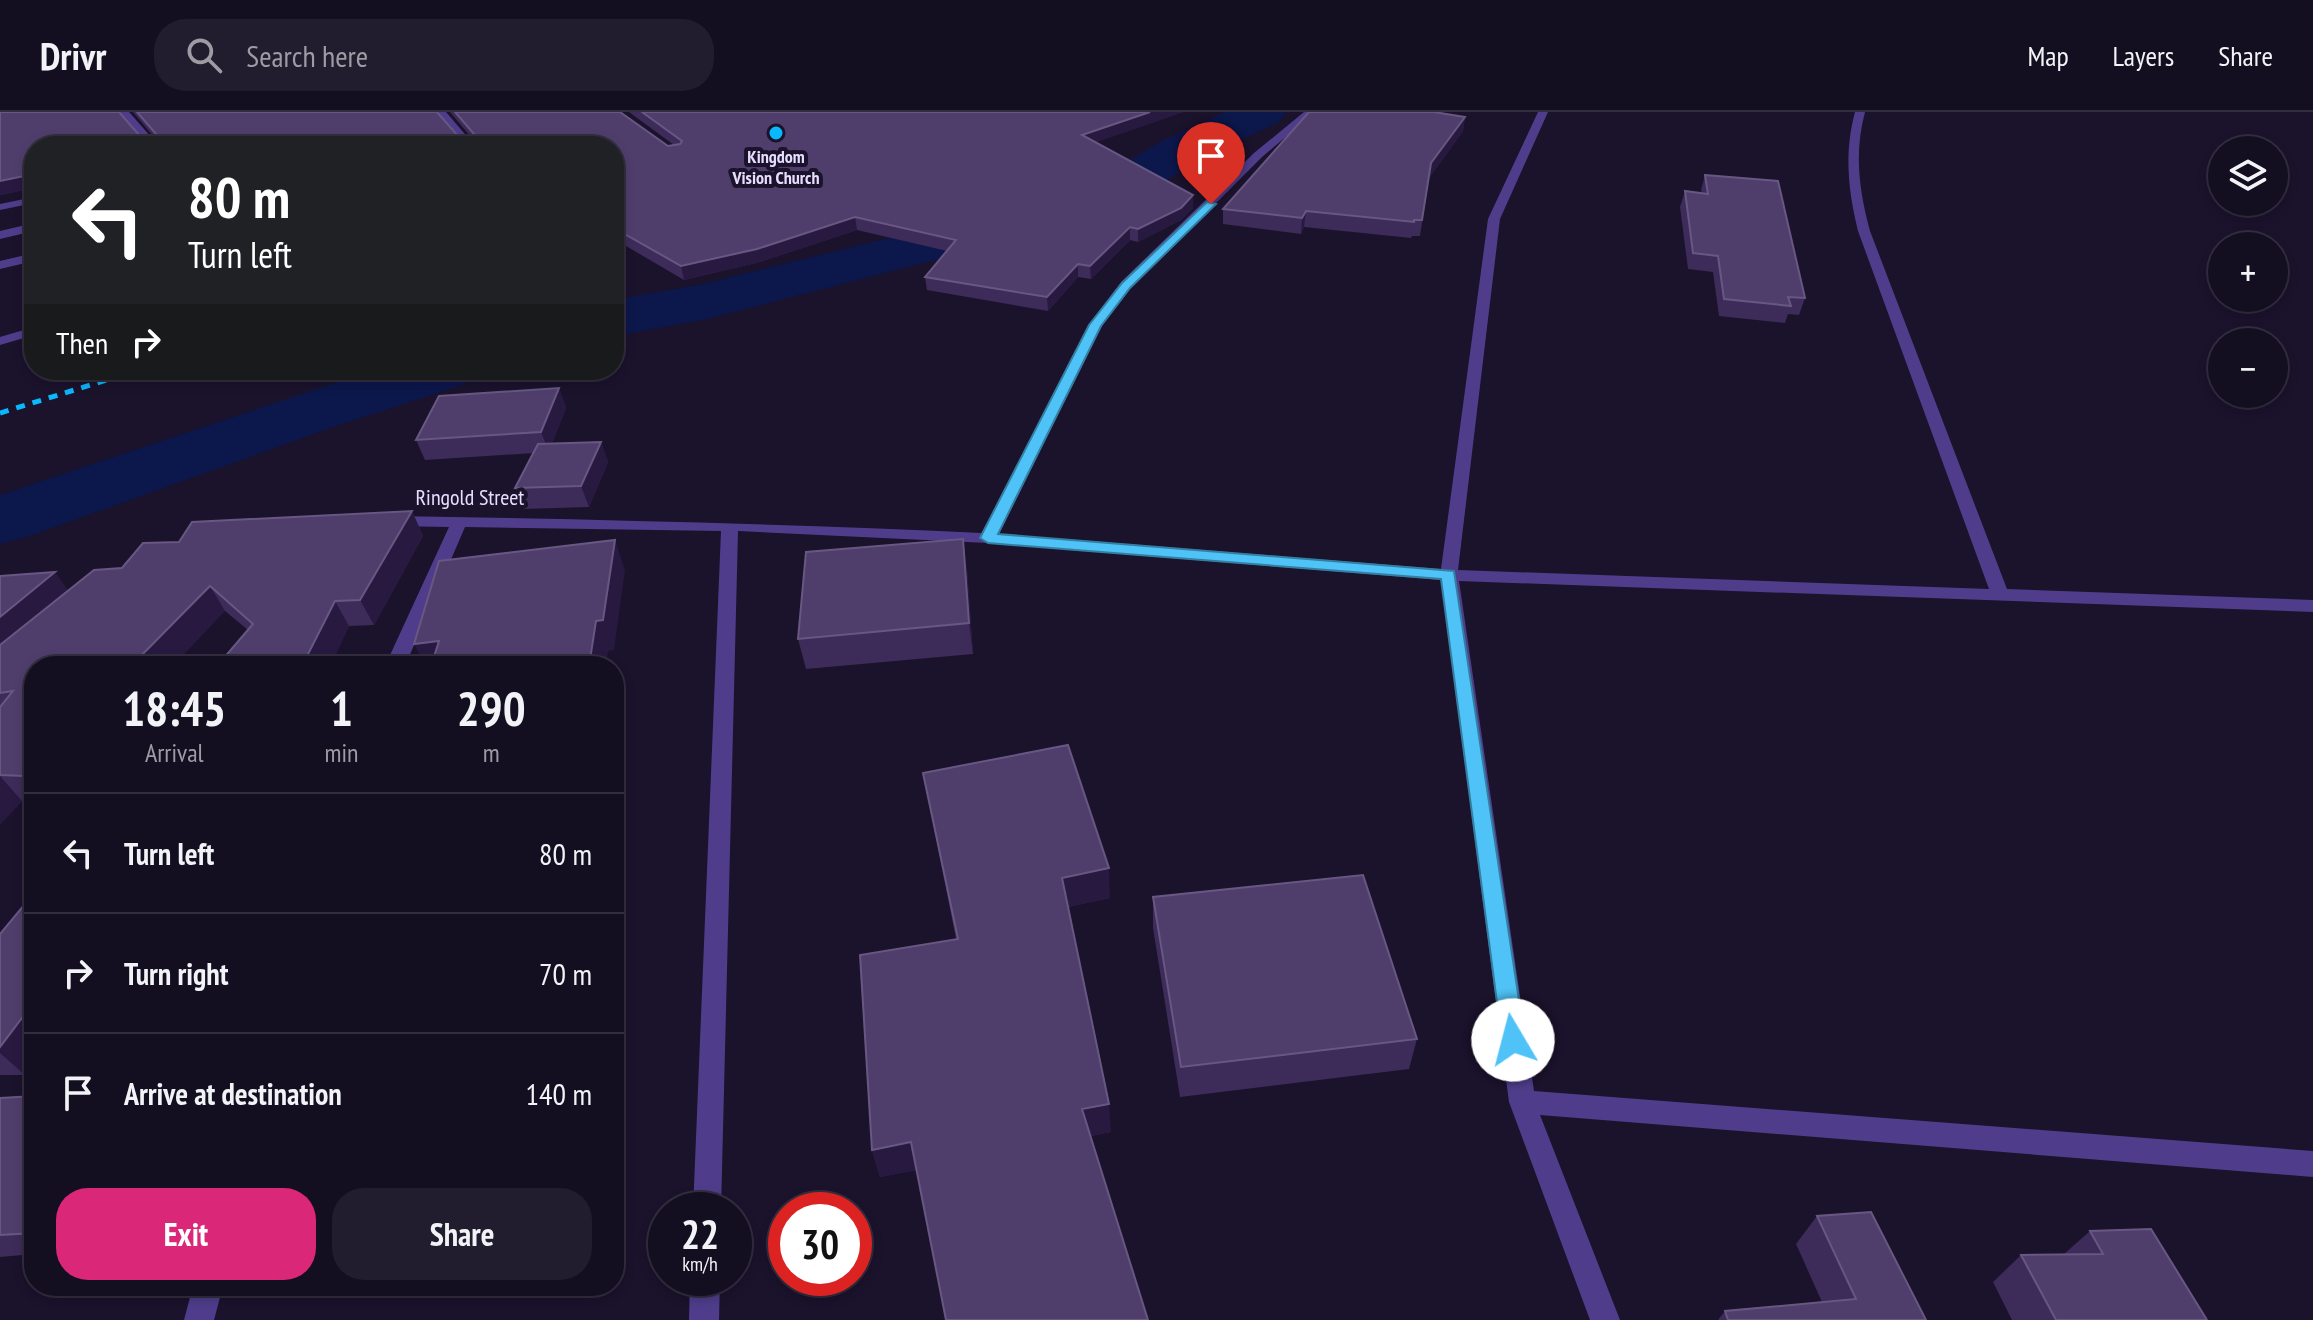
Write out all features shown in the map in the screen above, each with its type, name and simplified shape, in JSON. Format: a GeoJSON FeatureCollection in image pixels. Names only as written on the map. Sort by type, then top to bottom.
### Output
{"type":"FeatureCollection","features":[{"type":"Feature","properties":{"kind":"street"},"geometry":{"type":"LineString","coordinates":[[124,112],[145,136]]}},
{"type":"Feature","properties":{"kind":"street"},"geometry":{"type":"LineString","coordinates":[[441,112],[461,136]]}},
{"type":"Feature","properties":{"kind":"street"},"geometry":{"type":"LineString","coordinates":[[988,538],[1096,325],[1126,285],[1258,155],[1310,112]]}},
{"type":"Feature","properties":{"kind":"street"},"geometry":{"type":"LineString","coordinates":[[1543,112],[1494,219],[1489,242],[1449,575],[1522,1102],[1605,1320]]}},
{"type":"Feature","properties":{"kind":"street"},"geometry":{"type":"LineString","coordinates":[[1860,112],[1855,129],[1852,186],[1864,231],[2000,595]]}},
{"type":"Feature","properties":{"kind":"street"},"geometry":{"type":"LineString","coordinates":[[0,207],[24,202]]}},
{"type":"Feature","properties":{"kind":"street"},"geometry":{"type":"LineString","coordinates":[[0,235],[24,229]]}},
{"type":"Feature","properties":{"kind":"street"},"geometry":{"type":"LineString","coordinates":[[0,265],[24,259]]}},
{"type":"Feature","properties":{"kind":"street"},"geometry":{"type":"LineString","coordinates":[[0,341],[24,334]]}},
{"type":"Feature","properties":{"kind":"street"},"geometry":{"type":"LineString","coordinates":[[399,656],[460,520]]}},
{"type":"Feature","properties":{"kind":"street","name":"Ringold Street"},"geometry":{"type":"LineString","coordinates":[[380,521],[730,526],[988,538],[1449,575],[2313,606]]}},
{"type":"Feature","properties":{"kind":"street"},"geometry":{"type":"LineString","coordinates":[[708,1192],[730,526]]}},
{"type":"Feature","properties":{"kind":"street"},"geometry":{"type":"LineString","coordinates":[[1522,1102],[2313,1164]]}},
{"type":"Feature","properties":{"kind":"street"},"geometry":{"type":"LineString","coordinates":[[199,1320],[205,1296]]}},
{"type":"Feature","properties":{"kind":"street"},"geometry":{"type":"LineString","coordinates":[[704,1320],[705,1296]]}},
{"type":"Feature","properties":{"kind":"building"},"geometry":{"type":"Polygon","coordinates":[[[0,112],[119,112],[140,136],[24,136],[24,176],[0,181],[0,112]]]}},
{"type":"Feature","properties":{"kind":"building"},"geometry":{"type":"Polygon","coordinates":[[[137,112],[437,112],[458,136],[154,136],[156,134],[137,112]]]}},
{"type":"Feature","properties":{"kind":"building"},"geometry":{"type":"Polygon","coordinates":[[[455,112],[620,112],[668,146],[682,141],[642,112],[1150,112],[1082,135],[1193,195],[1181,208],[1138,229],[1130,227],[1090,266],[1078,264],[1047,297],[925,277],[956,240],[855,217],[757,249],[681,266],[624,234],[624,136],[472,136],[474,134],[455,112]]]}},
{"type":"Feature","properties":{"kind":"building"},"geometry":{"type":"Polygon","coordinates":[[[1309,112],[1434,112],[1465,117],[1431,163],[1422,220],[1414,222],[1306,211],[1302,218],[1223,209],[1309,112]]]}},
{"type":"Feature","properties":{"kind":"building"},"geometry":{"type":"Polygon","coordinates":[[[1705,175],[1778,181],[1805,298],[1788,297],[1791,306],[1724,299],[1718,256],[1693,253],[1685,191],[1708,194],[1705,175]]]}},
{"type":"Feature","properties":{"kind":"building"},"geometry":{"type":"Polygon","coordinates":[[[559,388],[541,432],[416,440],[439,396],[559,388]]]}},
{"type":"Feature","properties":{"kind":"building"},"geometry":{"type":"Polygon","coordinates":[[[601,442],[581,486],[515,488],[538,444],[601,442]]]}},
{"type":"Feature","properties":{"kind":"building"},"geometry":{"type":"Polygon","coordinates":[[[412,511],[360,600],[335,601],[307,656],[226,656],[253,624],[210,586],[141,656],[24,656],[24,775],[0,775],[0,707],[13,691],[0,693],[0,645],[94,570],[122,568],[143,543],[179,542],[192,522],[412,511]]]}},
{"type":"Feature","properties":{"kind":"building"},"geometry":{"type":"Polygon","coordinates":[[[963,539],[969,623],[798,639],[806,552],[963,539]]]}},
{"type":"Feature","properties":{"kind":"building"},"geometry":{"type":"Polygon","coordinates":[[[615,540],[603,620],[596,621],[591,656],[434,656],[439,641],[414,644],[439,561],[615,540]]]}},
{"type":"Feature","properties":{"kind":"building"},"geometry":{"type":"Polygon","coordinates":[[[55,572],[0,617],[0,576],[55,572]]]}},
{"type":"Feature","properties":{"kind":"building"},"geometry":{"type":"Polygon","coordinates":[[[1068,745],[1109,868],[1062,878],[1109,1104],[1082,1109],[1148,1320],[946,1320],[911,1142],[872,1150],[860,955],[958,939],[923,773],[1068,745]]]}},
{"type":"Feature","properties":{"kind":"building"},"geometry":{"type":"Polygon","coordinates":[[[1363,875],[1417,1039],[1181,1067],[1153,897],[1363,875]]]}},
{"type":"Feature","properties":{"kind":"building"},"geometry":{"type":"Polygon","coordinates":[[[24,905],[24,1015],[0,1047],[0,934],[24,905]]]}},
{"type":"Feature","properties":{"kind":"building"},"geometry":{"type":"Polygon","coordinates":[[[24,1097],[24,1234],[0,1235],[0,1098],[24,1097]]]}},
{"type":"Feature","properties":{"kind":"building"},"geometry":{"type":"Polygon","coordinates":[[[1871,1212],[1926,1320],[1728,1320],[1725,1311],[1856,1299],[1817,1216],[1871,1212]]]}},
{"type":"Feature","properties":{"kind":"building"},"geometry":{"type":"Polygon","coordinates":[[[2151,1229],[2207,1320],[2056,1320],[2021,1255],[2103,1254],[2090,1231],[2151,1229]]]}},
{"type":"Feature","properties":{"kind":"waterway"},"geometry":{"type":"LineString","coordinates":[[1255,112],[1260,113]]}},
{"type":"Feature","properties":{"kind":"waterway"},"geometry":{"type":"LineString","coordinates":[[624,316],[703,302],[1028,220],[1128,183],[1177,152],[1263,112]]}},
{"type":"Feature","properties":{"kind":"waterway"},"geometry":{"type":"LineString","coordinates":[[0,521],[312,411],[410,380]]}},
{"type":"Feature","properties":{"kind":"railway"},"geometry":{"type":"LineString","coordinates":[[0,413],[107,380]]}},
{"type":"Feature","properties":{"kind":"place","name":"Kingdom Vision Church"},"geometry":{"type":"Point","coordinates":[776,133]}},
{"type":"Feature","properties":{"kind":"route"},"geometry":{"type":"LineString","coordinates":[[1211,204],[1126,285],[1096,325],[988,538],[1449,575],[1513,1040]]}}]}
